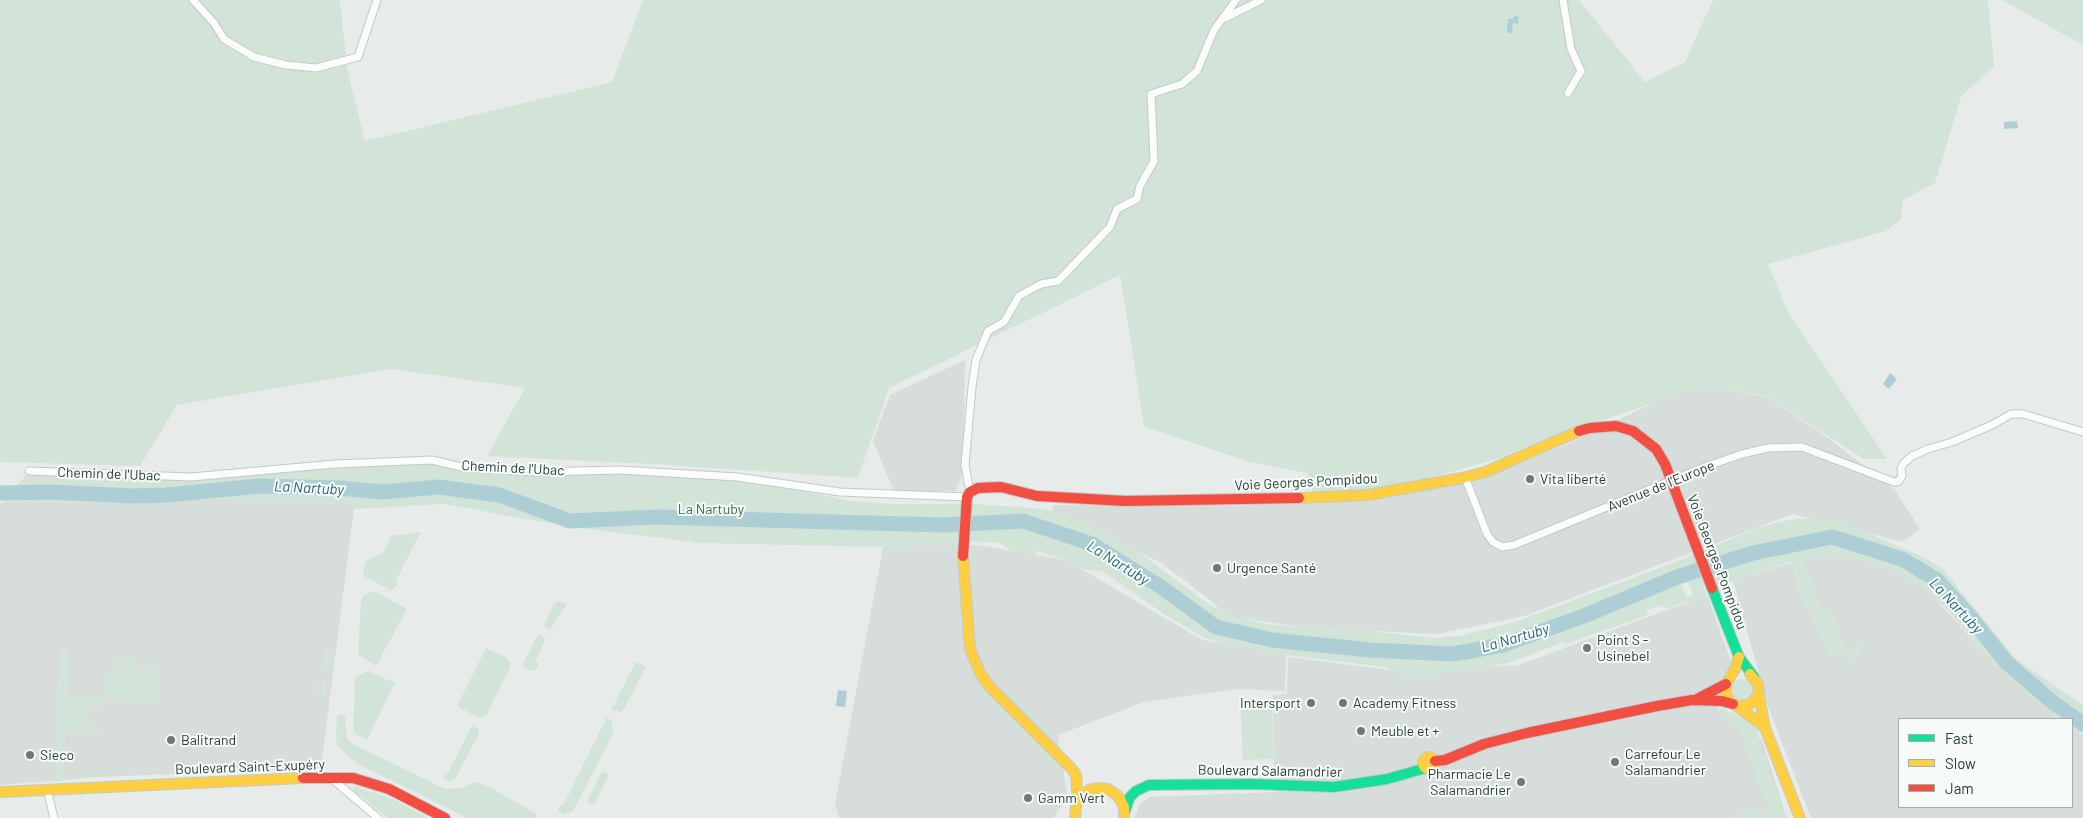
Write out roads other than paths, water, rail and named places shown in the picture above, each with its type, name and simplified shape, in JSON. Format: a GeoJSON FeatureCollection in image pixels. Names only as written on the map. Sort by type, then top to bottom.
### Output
{"type":"FeatureCollection","features":[{"type":"Feature","properties":{"kind":"main road","name":"Voie Georges Pompidou"},"geometry":{"type":"LineString","coordinates":[[968,498],[978,488],[1001,487],[1037,496],[1125,501],[1312,498],[1376,494],[1485,472],[1580,431],[1590,428],[1616,426],[1633,431],[1656,448],[1672,480],[1739,657],[1754,677]]}},
{"type":"Feature","properties":{"kind":"main road"},"geometry":{"type":"LineString","coordinates":[[968,498],[962,546],[970,649],[980,673],[996,694],[1076,775],[1098,788]]}},
{"type":"Feature","properties":{"kind":"main road"},"geometry":{"type":"LineString","coordinates":[[1739,657],[1728,681],[1726,695],[1735,705],[1766,728]]}},
{"type":"Feature","properties":{"kind":"main road"},"geometry":{"type":"LineString","coordinates":[[1728,681],[1738,673],[1743,672],[1754,677],[1759,686],[1758,695],[1766,728],[1800,818]]}},
{"type":"Feature","properties":{"kind":"main road","name":"Boulevard Salamandrier"},"geometry":{"type":"LineString","coordinates":[[1692,700],[1728,681]]}},
{"type":"Feature","properties":{"kind":"main road"},"geometry":{"type":"LineString","coordinates":[[1735,705],[1749,705],[1754,702],[1758,695]]}},
{"type":"Feature","properties":{"kind":"main road","name":"Boulevard Salamandrier"},"geometry":{"type":"LineString","coordinates":[[1124,814],[1130,797],[1136,791],[1149,785],[1251,784],[1334,787],[1387,780],[1426,768],[1422,764],[1425,757],[1432,757],[1435,761],[1445,760],[1484,744],[1527,733],[1692,700],[1722,701],[1735,705]]}},
{"type":"Feature","properties":{"kind":"main road"},"geometry":{"type":"LineString","coordinates":[[1074,812],[1076,775]]}},
{"type":"Feature","properties":{"kind":"main road","name":"Boulevard Saint-Exupéry"},"geometry":{"type":"LineString","coordinates":[[0,792],[330,777],[353,778],[389,789],[445,818]]}},
{"type":"Feature","properties":{"kind":"main road"},"geometry":{"type":"LineString","coordinates":[[1074,812],[1089,790],[1098,788],[1108,789],[1115,793],[1123,803],[1124,814]]}},
{"type":"Feature","properties":{"kind":"street"},"geometry":{"type":"LineString","coordinates":[[193,0],[214,23],[224,39],[254,57],[286,65],[316,68],[358,57],[377,0]]}},
{"type":"Feature","properties":{"kind":"street"},"geometry":{"type":"LineString","coordinates":[[968,498],[965,465],[972,387],[976,360],[988,332],[1004,322],[1019,296],[1041,284],[1058,281],[1110,227],[1118,210],[1137,199],[1140,186],[1154,161],[1151,94],[1182,84],[1197,71],[1214,30],[1236,0]]}},
{"type":"Feature","properties":{"kind":"street"},"geometry":{"type":"LineString","coordinates":[[1222,19],[1262,0]]}},
{"type":"Feature","properties":{"kind":"street"},"geometry":{"type":"LineString","coordinates":[[1563,0],[1571,49],[1581,71],[1568,93]]}},
{"type":"Feature","properties":{"kind":"street","name":"Avenue de l'Europe"},"geometry":{"type":"LineString","coordinates":[[1465,477],[1487,534],[1493,542],[1502,547],[1516,545],[1672,480],[1742,454],[1768,448],[1802,447],[1894,482],[1899,481],[1902,476],[1901,468],[1912,456],[1969,435],[2011,414],[2023,414],[2083,432]]}},
{"type":"Feature","properties":{"kind":"street","name":"Chemin de l'Ubac"},"geometry":{"type":"LineString","coordinates":[[29,471],[191,477],[335,464],[432,460],[466,468],[536,472],[620,470],[727,476],[840,492],[968,498]]}},
{"type":"Feature","properties":{"kind":"street"},"geometry":{"type":"LineString","coordinates":[[330,777],[378,818]]}},
{"type":"Feature","properties":{"kind":"street"},"geometry":{"type":"LineString","coordinates":[[47,789],[54,818]]}},
{"type":"Feature","properties":{"kind":"water"},"geometry":{"type":"Polygon","coordinates":[[[1514,16],[1519,17],[1518,24],[1513,23],[1512,33],[1507,32],[1508,19],[1513,19],[1514,16]]]}},
{"type":"Feature","properties":{"kind":"water"},"geometry":{"type":"Polygon","coordinates":[[[2017,121],[2018,128],[2004,129],[2004,122],[2017,121]]]}},
{"type":"Feature","properties":{"kind":"water"},"geometry":{"type":"Polygon","coordinates":[[[1890,373],[1897,379],[1889,389],[1883,384],[1890,373]]]}},
{"type":"Feature","properties":{"kind":"water"},"geometry":{"type":"Polygon","coordinates":[[[838,690],[847,691],[845,707],[836,706],[838,690]]]}},
{"type":"Feature","properties":{"kind":"waterway","name":"La Nartuby"},"geometry":{"type":"LineString","coordinates":[[0,493],[49,492],[133,496],[167,495],[258,486],[340,488],[382,492],[439,487],[499,495],[570,521],[656,517],[943,525],[1023,521],[1092,544],[1161,587],[1216,627],[1272,640],[1370,650],[1453,654],[1503,645],[1584,616],[1677,577],[1753,553],[1832,537],[1902,559],[1937,580],[1968,614],[2006,662],[2051,701],[2083,724]]}},
{"type":"Feature","properties":{"kind":"place","name":"Vita liberté"},"geometry":{"type":"Point","coordinates":[1530,479]}},
{"type":"Feature","properties":{"kind":"place","name":"Urgence Santé"},"geometry":{"type":"Point","coordinates":[1217,568]}},
{"type":"Feature","properties":{"kind":"place","name":"Point S - Usinebel"},"geometry":{"type":"Point","coordinates":[1587,648]}},
{"type":"Feature","properties":{"kind":"place","name":"Intersport"},"geometry":{"type":"Point","coordinates":[1311,703]}},
{"type":"Feature","properties":{"kind":"place","name":"Academy Fitness"},"geometry":{"type":"Point","coordinates":[1343,703]}},
{"type":"Feature","properties":{"kind":"place","name":"Meuble et +"},"geometry":{"type":"Point","coordinates":[1361,731]}},
{"type":"Feature","properties":{"kind":"place","name":"Balitrand"},"geometry":{"type":"Point","coordinates":[171,740]}},
{"type":"Feature","properties":{"kind":"place","name":"Sieco"},"geometry":{"type":"Point","coordinates":[30,755]}},
{"type":"Feature","properties":{"kind":"place","name":"Carrefour Le Salamandrier"},"geometry":{"type":"Point","coordinates":[1615,762]}},
{"type":"Feature","properties":{"kind":"place","name":"Pharmacie Le Salamandrier"},"geometry":{"type":"Point","coordinates":[1521,782]}},
{"type":"Feature","properties":{"kind":"place","name":"Gamm Vert"},"geometry":{"type":"Point","coordinates":[1028,798]}}]}
